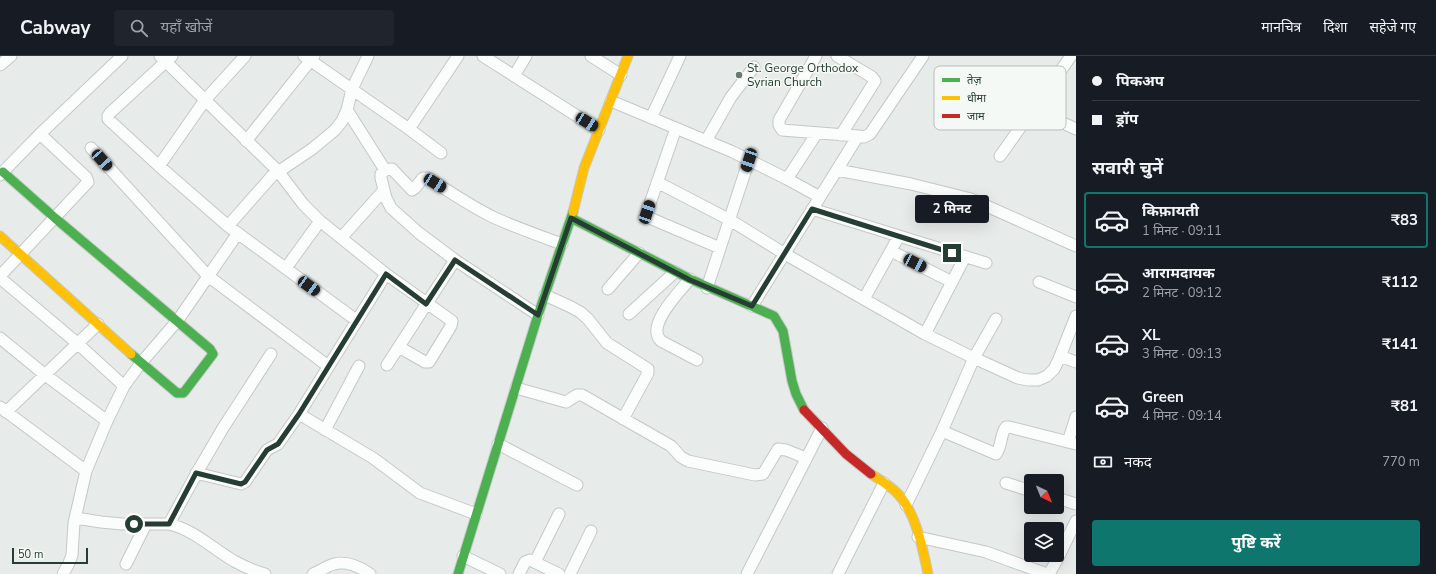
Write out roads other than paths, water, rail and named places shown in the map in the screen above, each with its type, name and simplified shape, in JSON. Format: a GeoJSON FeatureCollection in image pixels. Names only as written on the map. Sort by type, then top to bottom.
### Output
{"type":"FeatureCollection","features":[{"type":"Feature","properties":{"kind":"street"},"geometry":{"type":"LineString","coordinates":[[0,236],[141,363],[177,393],[183,393],[185,391],[213,354],[210,348],[178,320],[1,174],[40,134],[122,56]]}},
{"type":"Feature","properties":{"kind":"street"},"geometry":{"type":"LineString","coordinates":[[228,226],[272,176],[312,149],[335,130],[342,121],[347,110],[352,89],[368,56]]}},
{"type":"Feature","properties":{"kind":"street"},"geometry":{"type":"LineString","coordinates":[[410,129],[458,56]]}},
{"type":"Feature","properties":{"kind":"street"},"geometry":{"type":"LineString","coordinates":[[483,56],[599,130]]}},
{"type":"Feature","properties":{"kind":"street"},"geometry":{"type":"LineString","coordinates":[[514,76],[526,56]]}},
{"type":"Feature","properties":{"kind":"street"},"geometry":{"type":"LineString","coordinates":[[591,56],[621,75]]}},
{"type":"Feature","properties":{"kind":"street"},"geometry":{"type":"LineString","coordinates":[[458,574],[538,315],[571,218],[584,168],[628,56]]}},
{"type":"Feature","properties":{"kind":"street"},"geometry":{"type":"LineString","coordinates":[[652,118],[680,56]]}},
{"type":"Feature","properties":{"kind":"street"},"geometry":{"type":"LineString","coordinates":[[816,56],[779,120],[778,123],[782,130],[867,136],[874,131],[923,56]]}},
{"type":"Feature","properties":{"kind":"street"},"geometry":{"type":"LineString","coordinates":[[837,56],[872,77],[875,81],[841,135]]}},
{"type":"Feature","properties":{"kind":"street"},"geometry":{"type":"LineString","coordinates":[[159,166],[205,100],[241,57]]}},
{"type":"Feature","properties":{"kind":"street"},"geometry":{"type":"LineString","coordinates":[[356,320],[228,226],[110,121],[108,116],[166,58],[205,100],[278,171],[303,204],[320,221],[386,274],[449,319],[452,324],[431,361],[425,362],[399,347]]}},
{"type":"Feature","properties":{"kind":"street"},"geometry":{"type":"LineString","coordinates":[[246,141],[310,58],[410,129],[441,153]]}},
{"type":"Feature","properties":{"kind":"street"},"geometry":{"type":"LineString","coordinates":[[706,141],[731,97],[754,67]]}},
{"type":"Feature","properties":{"kind":"street"},"geometry":{"type":"LineString","coordinates":[[611,101],[749,160],[820,197]]}},
{"type":"Feature","properties":{"kind":"street"},"geometry":{"type":"LineString","coordinates":[[347,110],[386,170]]}},
{"type":"Feature","properties":{"kind":"street"},"geometry":{"type":"LineString","coordinates":[[1066,124],[1076,129]]}},
{"type":"Feature","properties":{"kind":"street"},"geometry":{"type":"LineString","coordinates":[[676,128],[647,212],[647,216],[720,248]]}},
{"type":"Feature","properties":{"kind":"street"},"geometry":{"type":"LineString","coordinates":[[1000,156],[1018,130]]}},
{"type":"Feature","properties":{"kind":"street"},"geometry":{"type":"LineString","coordinates":[[787,179],[817,133]]}},
{"type":"Feature","properties":{"kind":"street"},"geometry":{"type":"LineString","coordinates":[[40,134],[88,179],[87,185],[0,277],[77,343],[124,386]]}},
{"type":"Feature","properties":{"kind":"street"},"geometry":{"type":"LineString","coordinates":[[752,306],[858,136]]}},
{"type":"Feature","properties":{"kind":"street"},"geometry":{"type":"LineString","coordinates":[[91,148],[208,276],[328,366]]}},
{"type":"Feature","properties":{"kind":"street"},"geometry":{"type":"LineString","coordinates":[[707,288],[749,160]]}},
{"type":"Feature","properties":{"kind":"street"},"geometry":{"type":"LineString","coordinates":[[538,315],[455,260],[419,233],[394,211],[389,204],[380,175],[386,170],[392,169],[412,190],[423,178],[428,178],[472,206],[518,228],[562,244]]}},
{"type":"Feature","properties":{"kind":"street"},"geometry":{"type":"LineString","coordinates":[[837,170],[911,184],[971,199],[1076,246]]}},
{"type":"Feature","properties":{"kind":"street"},"geometry":{"type":"LineString","coordinates":[[657,182],[730,220],[784,254],[924,334],[1018,378],[1038,380],[1047,376],[1054,368],[1060,356],[1076,316]]}},
{"type":"Feature","properties":{"kind":"street"},"geometry":{"type":"LineString","coordinates":[[341,238],[384,190]]}},
{"type":"Feature","properties":{"kind":"street"},"geometry":{"type":"LineString","coordinates":[[812,209],[986,263]]}},
{"type":"Feature","properties":{"kind":"street"},"geometry":{"type":"LineString","coordinates":[[571,218],[690,280],[774,316],[780,323],[784,333],[794,391],[798,400],[806,413],[856,462],[895,491],[906,505],[918,537],[928,574]]}},
{"type":"Feature","properties":{"kind":"street"},"geometry":{"type":"LineString","coordinates":[[286,268],[320,221]]}},
{"type":"Feature","properties":{"kind":"street"},"geometry":{"type":"LineString","coordinates":[[63,574],[72,555],[75,518],[86,471],[107,421],[124,386],[141,363],[178,320],[238,233]]}},
{"type":"Feature","properties":{"kind":"street"},"geometry":{"type":"LineString","coordinates":[[864,299],[899,236]]}},
{"type":"Feature","properties":{"kind":"street"},"geometry":{"type":"LineString","coordinates":[[891,251],[952,282]]}},
{"type":"Feature","properties":{"kind":"street"},"geometry":{"type":"LineString","coordinates":[[608,288],[639,254]]}},
{"type":"Feature","properties":{"kind":"street"},"geometry":{"type":"LineString","coordinates":[[924,334],[965,257]]}},
{"type":"Feature","properties":{"kind":"street"},"geometry":{"type":"LineString","coordinates":[[387,365],[455,260]]}},
{"type":"Feature","properties":{"kind":"street"},"geometry":{"type":"LineString","coordinates":[[629,314],[675,272]]}},
{"type":"Feature","properties":{"kind":"street"},"geometry":{"type":"LineString","coordinates":[[196,473],[243,483],[247,480],[267,450],[278,444],[299,414],[356,320],[386,274]]}},
{"type":"Feature","properties":{"kind":"street"},"geometry":{"type":"LineString","coordinates":[[690,280],[664,310],[657,334],[661,341],[697,360]]}},
{"type":"Feature","properties":{"kind":"street"},"geometry":{"type":"LineString","coordinates":[[1039,282],[1076,297]]}},
{"type":"Feature","properties":{"kind":"street"},"geometry":{"type":"LineString","coordinates":[[545,295],[571,306],[580,312],[588,319],[607,343],[648,369],[648,373],[623,418]]}},
{"type":"Feature","properties":{"kind":"street"},"geometry":{"type":"LineString","coordinates":[[906,505],[942,431],[974,358],[996,319]]}},
{"type":"Feature","properties":{"kind":"street"},"geometry":{"type":"LineString","coordinates":[[86,471],[3,410],[98,324]]}},
{"type":"Feature","properties":{"kind":"street"},"geometry":{"type":"LineString","coordinates":[[0,338],[44,374],[107,421]]}},
{"type":"Feature","properties":{"kind":"street"},"geometry":{"type":"LineString","coordinates":[[169,524],[222,428],[271,354]]}},
{"type":"Feature","properties":{"kind":"street"},"geometry":{"type":"LineString","coordinates":[[1060,356],[1076,362]]}},
{"type":"Feature","properties":{"kind":"street"},"geometry":{"type":"LineString","coordinates":[[325,430],[359,366]]}},
{"type":"Feature","properties":{"kind":"street"},"geometry":{"type":"LineString","coordinates":[[516,388],[566,402],[577,395],[582,396],[671,446],[684,459],[755,475],[763,474],[778,449],[786,450],[806,458]]}},
{"type":"Feature","properties":{"kind":"street"},"geometry":{"type":"LineString","coordinates":[[299,414],[373,458],[420,493],[476,514]]}},
{"type":"Feature","properties":{"kind":"street"},"geometry":{"type":"LineString","coordinates":[[942,431],[996,454],[1006,427],[1072,443],[1076,417]]}},
{"type":"Feature","properties":{"kind":"street"},"geometry":{"type":"LineString","coordinates":[[746,574],[822,428]]}},
{"type":"Feature","properties":{"kind":"street"},"geometry":{"type":"LineString","coordinates":[[498,444],[576,485]]}},
{"type":"Feature","properties":{"kind":"street"},"geometry":{"type":"LineString","coordinates":[[838,574],[884,483]]}},
{"type":"Feature","properties":{"kind":"street"},"geometry":{"type":"LineString","coordinates":[[1006,483],[1024,488]]}},
{"type":"Feature","properties":{"kind":"street"},"geometry":{"type":"LineString","coordinates":[[1064,500],[1076,504]]}},
{"type":"Feature","properties":{"kind":"street"},"geometry":{"type":"LineString","coordinates":[[535,562],[559,514]]}},
{"type":"Feature","properties":{"kind":"street"},"geometry":{"type":"LineString","coordinates":[[75,518],[101,522],[169,524],[188,530],[234,561],[265,574]]}},
{"type":"Feature","properties":{"kind":"street"},"geometry":{"type":"LineString","coordinates":[[918,537],[986,552],[1048,574],[1058,558],[1076,521]]}},
{"type":"Feature","properties":{"kind":"street"},"geometry":{"type":"LineString","coordinates":[[126,564],[146,524]]}},
{"type":"Feature","properties":{"kind":"street"},"geometry":{"type":"LineString","coordinates":[[570,574],[591,531]]}},
{"type":"Feature","properties":{"kind":"street"},"geometry":{"type":"LineString","coordinates":[[463,556],[500,574]]}},
{"type":"Feature","properties":{"kind":"street"},"geometry":{"type":"LineString","coordinates":[[519,574],[527,560],[535,562],[559,574]]}},
{"type":"Feature","properties":{"kind":"street"},"geometry":{"type":"LineString","coordinates":[[313,574],[334,564],[344,564],[356,567],[370,574]]}},
{"type":"Feature","properties":{"kind":"place","name":"St. George Orthodox Syrian Church"},"geometry":{"type":"Point","coordinates":[739,75]}}]}
